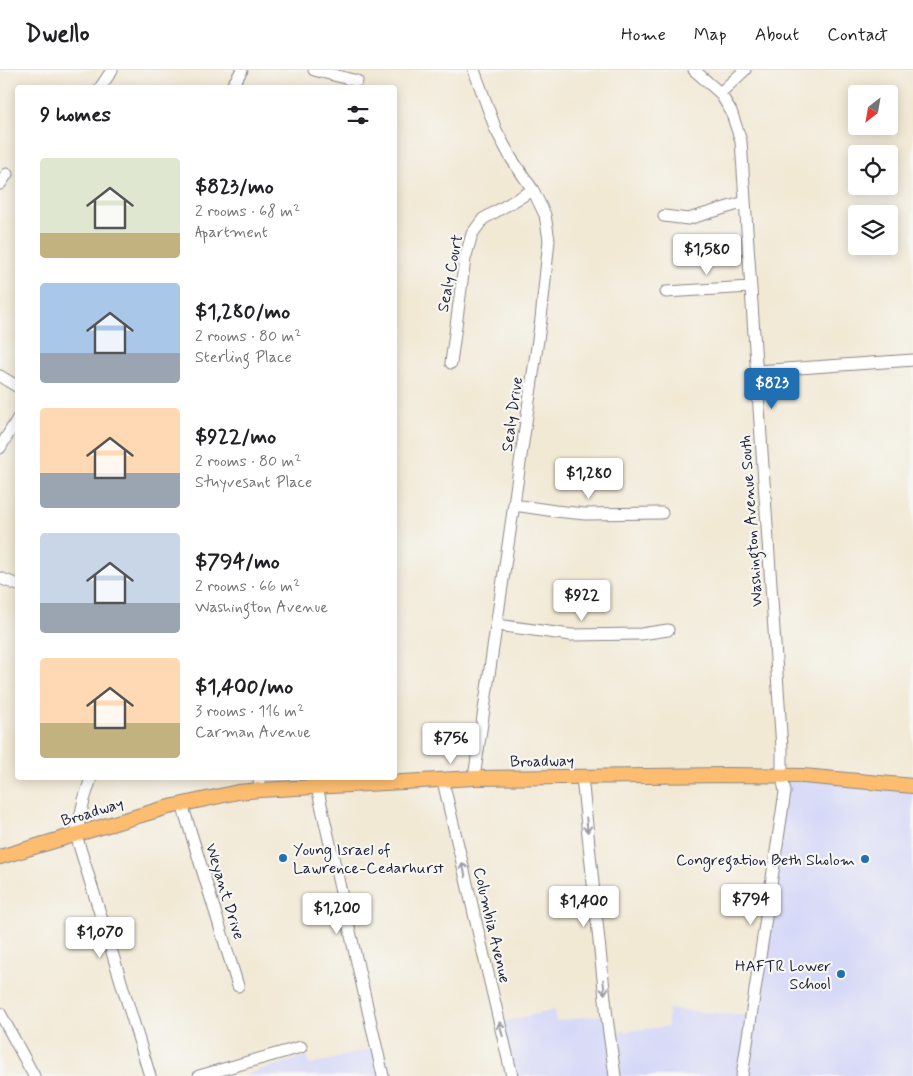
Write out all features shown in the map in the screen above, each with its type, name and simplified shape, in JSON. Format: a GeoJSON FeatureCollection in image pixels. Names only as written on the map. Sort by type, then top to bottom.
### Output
{"type":"FeatureCollection","features":[{"type":"Feature","properties":{"kind":"main road","name":"Broadway"},"geometry":{"type":"LineString","coordinates":[[0,857],[165,808],[238,792],[259,784],[317,787],[474,778],[728,775],[803,776],[913,786]]}},
{"type":"Feature","properties":{"kind":"street"},"geometry":{"type":"LineString","coordinates":[[102,85],[112,70]]}},
{"type":"Feature","properties":{"kind":"street"},"geometry":{"type":"LineString","coordinates":[[233,85],[242,70]]}},
{"type":"Feature","properties":{"kind":"street"},"geometry":{"type":"LineString","coordinates":[[314,70],[357,79]]}},
{"type":"Feature","properties":{"kind":"street","name":"Sealy Drive"},"geometry":{"type":"LineString","coordinates":[[474,70],[496,130],[510,158],[533,190],[545,215],[549,240],[541,319],[474,778]]}},
{"type":"Feature","properties":{"kind":"street","name":"Washington Avenue South"},"geometry":{"type":"LineString","coordinates":[[694,70],[720,93],[731,111],[741,141],[782,748],[782,776],[785,792],[742,1076]]}},
{"type":"Feature","properties":{"kind":"street"},"geometry":{"type":"LineString","coordinates":[[720,93],[745,70]]}},
{"type":"Feature","properties":{"kind":"street"},"geometry":{"type":"LineString","coordinates":[[0,184],[7,174]]}},
{"type":"Feature","properties":{"kind":"street","name":"Sealy Court"},"geometry":{"type":"LineString","coordinates":[[451,363],[465,259],[472,234],[483,219],[533,190]]}},
{"type":"Feature","properties":{"kind":"street"},"geometry":{"type":"LineString","coordinates":[[664,216],[688,219],[745,202]]}},
{"type":"Feature","properties":{"kind":"street"},"geometry":{"type":"LineString","coordinates":[[666,292],[750,287]]}},
{"type":"Feature","properties":{"kind":"street"},"geometry":{"type":"LineString","coordinates":[[756,371],[913,360]]}},
{"type":"Feature","properties":{"kind":"street"},"geometry":{"type":"LineString","coordinates":[[0,376],[15,385]]}},
{"type":"Feature","properties":{"kind":"street"},"geometry":{"type":"LineString","coordinates":[[0,448],[15,423]]}},
{"type":"Feature","properties":{"kind":"street"},"geometry":{"type":"LineString","coordinates":[[514,505],[585,514],[662,513]]}},
{"type":"Feature","properties":{"kind":"street"},"geometry":{"type":"LineString","coordinates":[[0,578],[15,584]]}},
{"type":"Feature","properties":{"kind":"street"},"geometry":{"type":"LineString","coordinates":[[497,625],[571,635],[641,634],[668,630]]}},
{"type":"Feature","properties":{"kind":"street"},"geometry":{"type":"LineString","coordinates":[[582,777],[607,1018],[615,1076]]}},
{"type":"Feature","properties":{"kind":"street"},"geometry":{"type":"LineString","coordinates":[[90,780],[76,835],[150,1076]]}},
{"type":"Feature","properties":{"kind":"street","name":"Columbia Avenue"},"geometry":{"type":"LineString","coordinates":[[443,780],[512,1076]]}},
{"type":"Feature","properties":{"kind":"street"},"geometry":{"type":"LineString","coordinates":[[317,787],[384,1076]]}},
{"type":"Feature","properties":{"kind":"street","name":"Weyant Drive"},"geometry":{"type":"LineString","coordinates":[[182,804],[238,986]]}},
{"type":"Feature","properties":{"kind":"street"},"geometry":{"type":"LineString","coordinates":[[0,1014],[34,1076]]}},
{"type":"Feature","properties":{"kind":"street"},"geometry":{"type":"LineString","coordinates":[[199,1076],[301,1047]]}},
{"type":"Feature","properties":{"kind":"shaded area"},"geometry":{"type":"Polygon","coordinates":[[[779,775],[913,785],[913,1076],[510,1076],[498,1023],[554,1010],[556,1021],[608,1014],[611,1033],[668,1026],[668,1009],[749,1016],[782,794],[779,775]]]}},
{"type":"Feature","properties":{"kind":"shaded area"},"geometry":{"type":"Polygon","coordinates":[[[377,1047],[384,1076],[241,1076],[307,1056],[310,1065],[377,1047]]]}},
{"type":"Feature","properties":{"kind":"place","name":"Young Israel of Lawrence-Cedarhurst"},"geometry":{"type":"Point","coordinates":[283,858]}},
{"type":"Feature","properties":{"kind":"place","name":"Congregation Beth Sholom"},"geometry":{"type":"Point","coordinates":[865,859]}},
{"type":"Feature","properties":{"kind":"place","name":"HAFTR Lower School"},"geometry":{"type":"Point","coordinates":[841,974]}}]}
